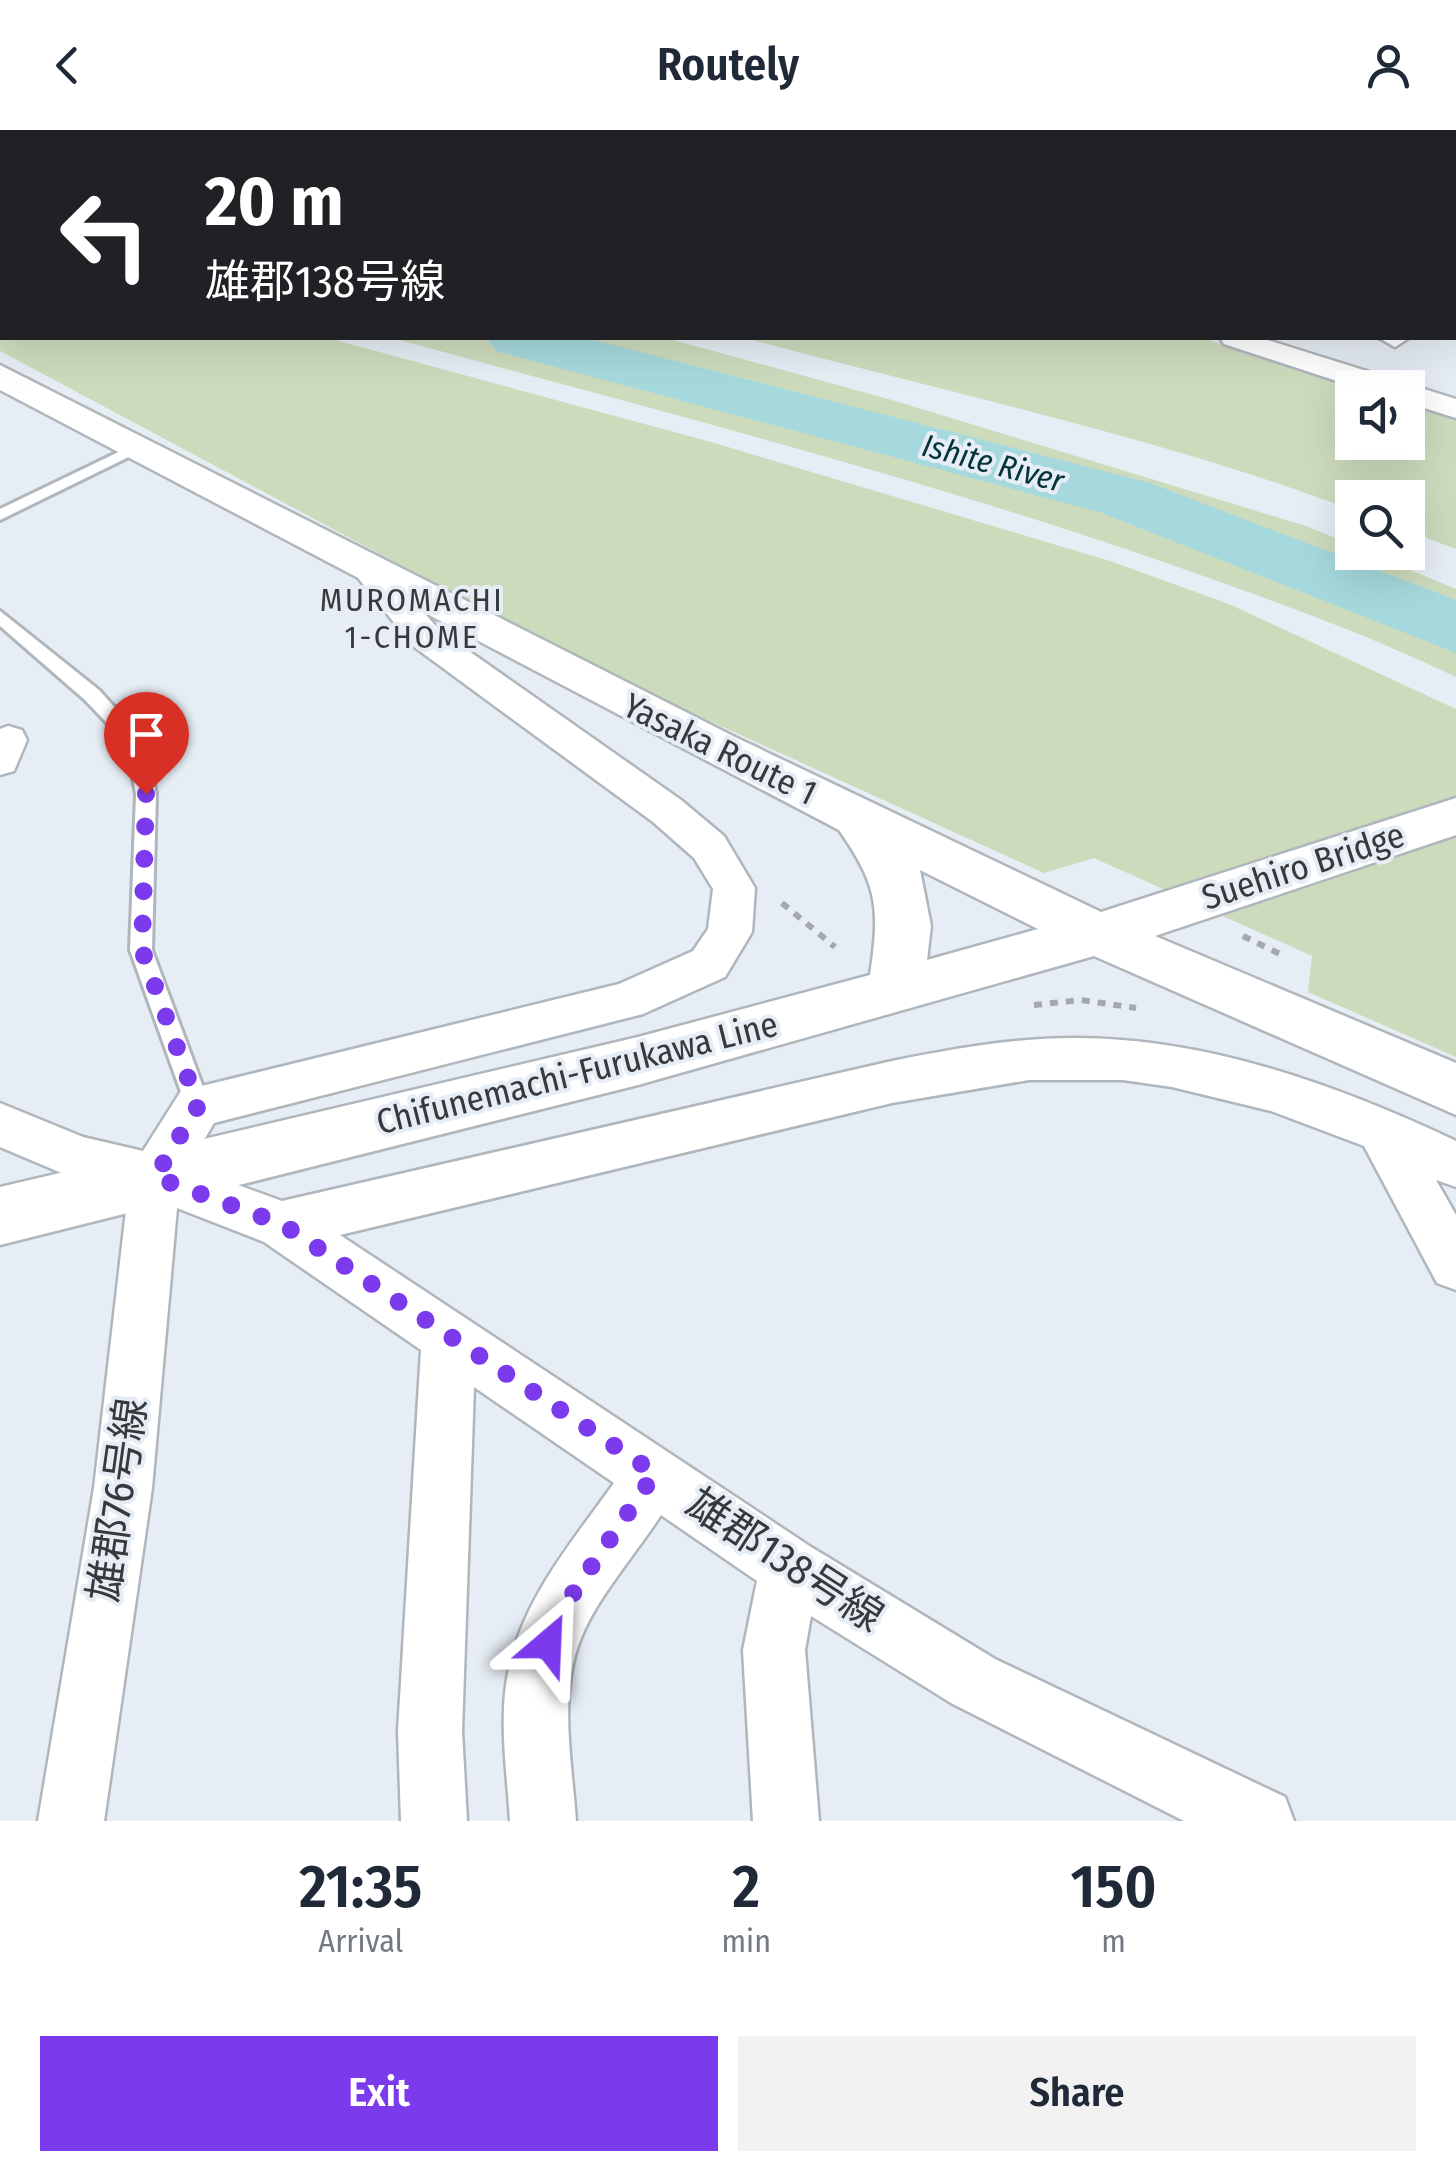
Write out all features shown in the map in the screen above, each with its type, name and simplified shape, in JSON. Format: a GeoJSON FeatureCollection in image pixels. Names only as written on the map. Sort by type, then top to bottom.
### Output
{"type":"FeatureCollection","features":[{"type":"Feature","properties":{"kind":"street"},"geometry":{"type":"LineString","coordinates":[[1240,340],[1335,370]]}},
{"type":"Feature","properties":{"kind":"street","name":"Yasaka Route 1"},"geometry":{"type":"LineString","coordinates":[[0,376],[857,817],[1097,934],[1456,1090]]}},
{"type":"Feature","properties":{"kind":"street"},"geometry":{"type":"LineString","coordinates":[[1425,399],[1456,410]]}},
{"type":"Feature","properties":{"kind":"street"},"geometry":{"type":"LineString","coordinates":[[155,1177],[198,1106],[627,1001],[708,964],[730,932],[734,888],[709,848],[666,811],[426,638],[367,568]]}},
{"type":"Feature","properties":{"kind":"street","name":"Suehiro Bridge"},"geometry":{"type":"LineString","coordinates":[[1150,917],[1456,816]]}},
{"type":"Feature","properties":{"kind":"street"},"geometry":{"type":"LineString","coordinates":[[857,817],[894,869],[904,926],[896,990]]}},
{"type":"Feature","properties":{"kind":"street","name":"Chifunemachi-Furukawa Line"},"geometry":{"type":"LineString","coordinates":[[0,1216],[638,1061],[1150,917]]}},
{"type":"Feature","properties":{"kind":"street"},"geometry":{"type":"LineString","coordinates":[[282,1224],[973,1066],[1076,1058],[1163,1066],[1380,1126],[1456,1165]]}},
{"type":"Feature","properties":{"kind":"street","name":"雄郡138号線"},"geometry":{"type":"LineString","coordinates":[[0,1124],[78,1158],[155,1177],[282,1224],[790,1568],[974,1681],[1181,1802],[1261,1821]]}},
{"type":"Feature","properties":{"kind":"street"},"geometry":{"type":"LineString","coordinates":[[1380,1126],[1456,1265]]}},
{"type":"Feature","properties":{"kind":"street","name":"雄郡76号線"},"geometry":{"type":"LineString","coordinates":[[71,1821],[123,1488],[155,1177]]}},
{"type":"Feature","properties":{"kind":"street"},"geometry":{"type":"LineString","coordinates":[[434,1821],[430,1731],[449,1334]]}},
{"type":"Feature","properties":{"kind":"street"},"geometry":{"type":"LineString","coordinates":[[543,1821],[536,1710],[540,1668],[555,1620],[655,1473]]}},
{"type":"Feature","properties":{"kind":"street"},"geometry":{"type":"LineString","coordinates":[[786,1821],[774,1650],[790,1568]]}},
{"type":"Feature","properties":{"kind":"lane"},"geometry":{"type":"LineString","coordinates":[[0,516],[137,449]]}},
{"type":"Feature","properties":{"kind":"lane"},"geometry":{"type":"LineString","coordinates":[[0,617],[92,695],[136,741],[146,794],[142,950],[198,1106]]}},
{"type":"Feature","properties":{"kind":"green space"},"geometry":{"type":"Polygon","coordinates":[[[0,340],[335,340],[711,442],[1110,561],[1229,604],[1456,709],[1456,1057],[1308,992],[1312,956],[1094,858],[1044,873],[657,697],[492,614],[0,351],[0,340]]]}},
{"type":"Feature","properties":{"kind":"green space"},"geometry":{"type":"Polygon","coordinates":[[[399,340],[673,340],[892,400],[1306,526],[1335,538],[1335,570],[1410,570],[1456,589],[1456,677],[1317,618],[1175,566],[981,503],[399,340]]]}},
{"type":"Feature","properties":{"kind":"green space"},"geometry":{"type":"Polygon","coordinates":[[[753,340],[1208,340],[1335,380],[1335,460],[1425,460],[1425,410],[1456,421],[1456,549],[1425,537],[1425,480],[1335,480],[1335,504],[1128,438],[753,340]]]}},
{"type":"Feature","properties":{"kind":"waterway","name":"Ishite River"},"geometry":{"type":"LineString","coordinates":[[525,340],[1126,498],[1456,628]]}},
{"type":"Feature","properties":{"kind":"district","name":"MUROMACHI 1-CHOME"},"geometry":{"type":"Point","coordinates":[412,618]}},
{"type":"Feature","properties":{"kind":"route"},"geometry":{"type":"LineString","coordinates":[[146,794],[142,950],[198,1106],[155,1177],[282,1224],[655,1473],[555,1620],[548,1644]]}}]}
